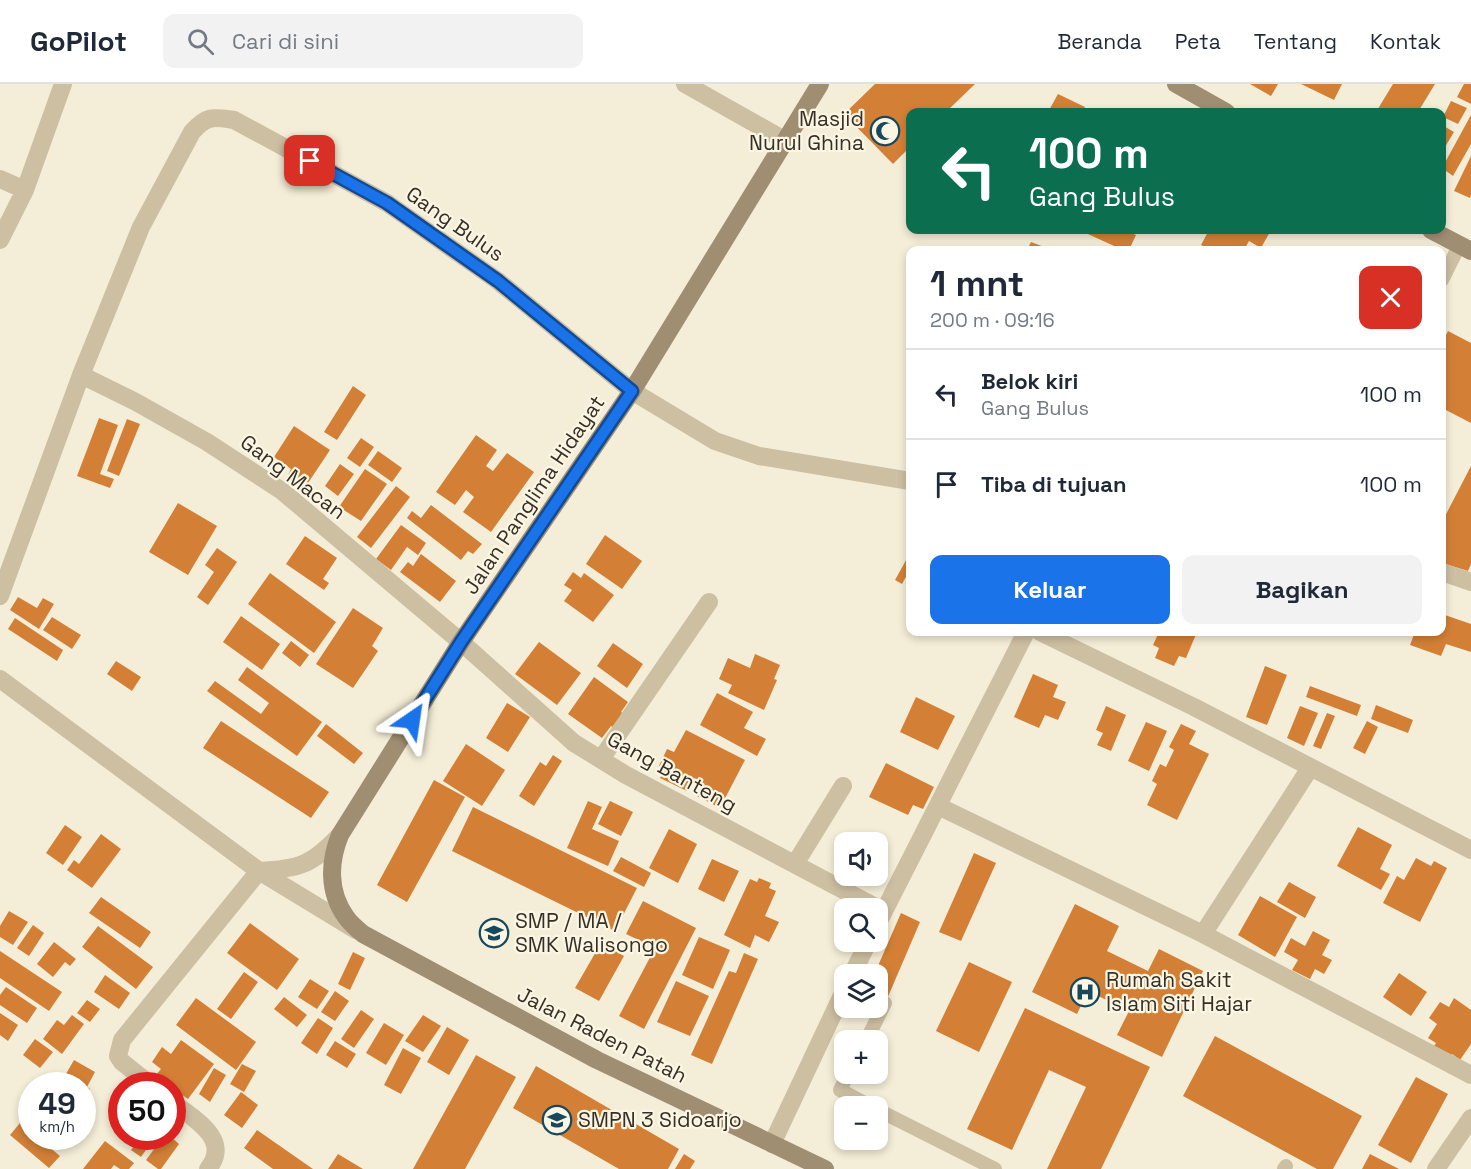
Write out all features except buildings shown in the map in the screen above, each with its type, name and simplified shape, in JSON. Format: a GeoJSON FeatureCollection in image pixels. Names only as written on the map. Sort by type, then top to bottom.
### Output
{"type":"FeatureCollection","features":[{"type":"Feature","properties":{"kind":"main road","name":"Jalan Panglima Hidayat"},"geometry":{"type":"LineString","coordinates":[[363,934],[345,917],[333,890],[331,867],[333,851],[340,836],[461,642],[632,391],[820,84]]}},
{"type":"Feature","properties":{"kind":"main road"},"geometry":{"type":"LineString","coordinates":[[1176,84],[1219,108]]}},
{"type":"Feature","properties":{"kind":"main road"},"geometry":{"type":"LineString","coordinates":[[1438,234],[1465,249]]}},
{"type":"Feature","properties":{"kind":"main road","name":"Jalan Raden Patah"},"geometry":{"type":"LineString","coordinates":[[363,934],[597,1060],[772,1144],[803,1164],[825,1169]]}},
{"type":"Feature","properties":{"kind":"street"},"geometry":{"type":"LineString","coordinates":[[0,240],[25,190],[63,84]]}},
{"type":"Feature","properties":{"kind":"street"},"geometry":{"type":"LineString","coordinates":[[685,84],[786,141]]}},
{"type":"Feature","properties":{"kind":"street","name":"Gang Bulus"},"geometry":{"type":"LineString","coordinates":[[81,375],[141,227],[192,132],[202,121],[214,117],[234,120],[387,203],[498,281],[632,391],[715,441],[759,456],[906,480]]}},
{"type":"Feature","properties":{"kind":"street"},"geometry":{"type":"LineString","coordinates":[[0,178],[25,190]]}},
{"type":"Feature","properties":{"kind":"street"},"geometry":{"type":"LineString","coordinates":[[0,596],[81,375]]}},
{"type":"Feature","properties":{"kind":"street","name":"Gang Macan"},"geometry":{"type":"LineString","coordinates":[[81,375],[134,401],[207,442],[282,492],[461,642]]}},
{"type":"Feature","properties":{"kind":"street"},"geometry":{"type":"LineString","coordinates":[[1446,573],[1471,582]]}},
{"type":"Feature","properties":{"kind":"street"},"geometry":{"type":"LineString","coordinates":[[601,759],[710,602]]}},
{"type":"Feature","properties":{"kind":"street"},"geometry":{"type":"LineString","coordinates":[[888,902],[1024,636]]}},
{"type":"Feature","properties":{"kind":"street"},"geometry":{"type":"LineString","coordinates":[[1048,636],[1194,707],[1471,850]]}},
{"type":"Feature","properties":{"kind":"street","name":"Gang Banteng"},"geometry":{"type":"LineString","coordinates":[[461,642],[574,743],[626,775],[795,864],[850,898]]}},
{"type":"Feature","properties":{"kind":"street"},"geometry":{"type":"LineString","coordinates":[[0,680],[259,871],[363,934]]}},
{"type":"Feature","properties":{"kind":"street"},"geometry":{"type":"LineString","coordinates":[[1203,934],[1311,768]]}},
{"type":"Feature","properties":{"kind":"street"},"geometry":{"type":"LineString","coordinates":[[795,864],[843,786]]}},
{"type":"Feature","properties":{"kind":"street"},"geometry":{"type":"LineString","coordinates":[[938,806],[1203,934],[1471,1075]]}},
{"type":"Feature","properties":{"kind":"street"},"geometry":{"type":"LineString","coordinates":[[134,1072],[118,1056],[122,1040],[259,871],[293,868],[305,863],[321,855],[340,836]]}},
{"type":"Feature","properties":{"kind":"street"},"geometry":{"type":"LineString","coordinates":[[772,1144],[834,1012]]}},
{"type":"Feature","properties":{"kind":"street"},"geometry":{"type":"LineString","coordinates":[[186,1113],[206,1129],[215,1142],[216,1151],[208,1169]]}},
{"type":"Feature","properties":{"kind":"street"},"geometry":{"type":"LineString","coordinates":[[1436,1169],[1471,1118]]}},
{"type":"Feature","properties":{"kind":"lane"},"geometry":{"type":"LineString","coordinates":[[1446,275],[1465,249]]}},
{"type":"Feature","properties":{"kind":"lane"},"geometry":{"type":"LineString","coordinates":[[843,1084],[840,1090],[851,1096]]}},
{"type":"Feature","properties":{"kind":"lane"},"geometry":{"type":"LineString","coordinates":[[888,1115],[989,1168]]}},
{"type":"Feature","properties":{"kind":"place","name":"Masjid Nurul Ghina"},"geometry":{"type":"Point","coordinates":[885,131]}},
{"type":"Feature","properties":{"kind":"place","name":"SMP / MA / SMK Walisongo"},"geometry":{"type":"Point","coordinates":[494,933]}},
{"type":"Feature","properties":{"kind":"place","name":"Rumah Sakit Islam Siti Hajar"},"geometry":{"type":"Point","coordinates":[1085,992]}},
{"type":"Feature","properties":{"kind":"place","name":"SMPN 3 Sidoarjo"},"geometry":{"type":"Point","coordinates":[557,1120]}},
{"type":"Feature","properties":{"kind":"route"},"geometry":{"type":"LineString","coordinates":[[310,161],[387,203],[498,281],[632,391],[461,642],[412,720]]}}]}
